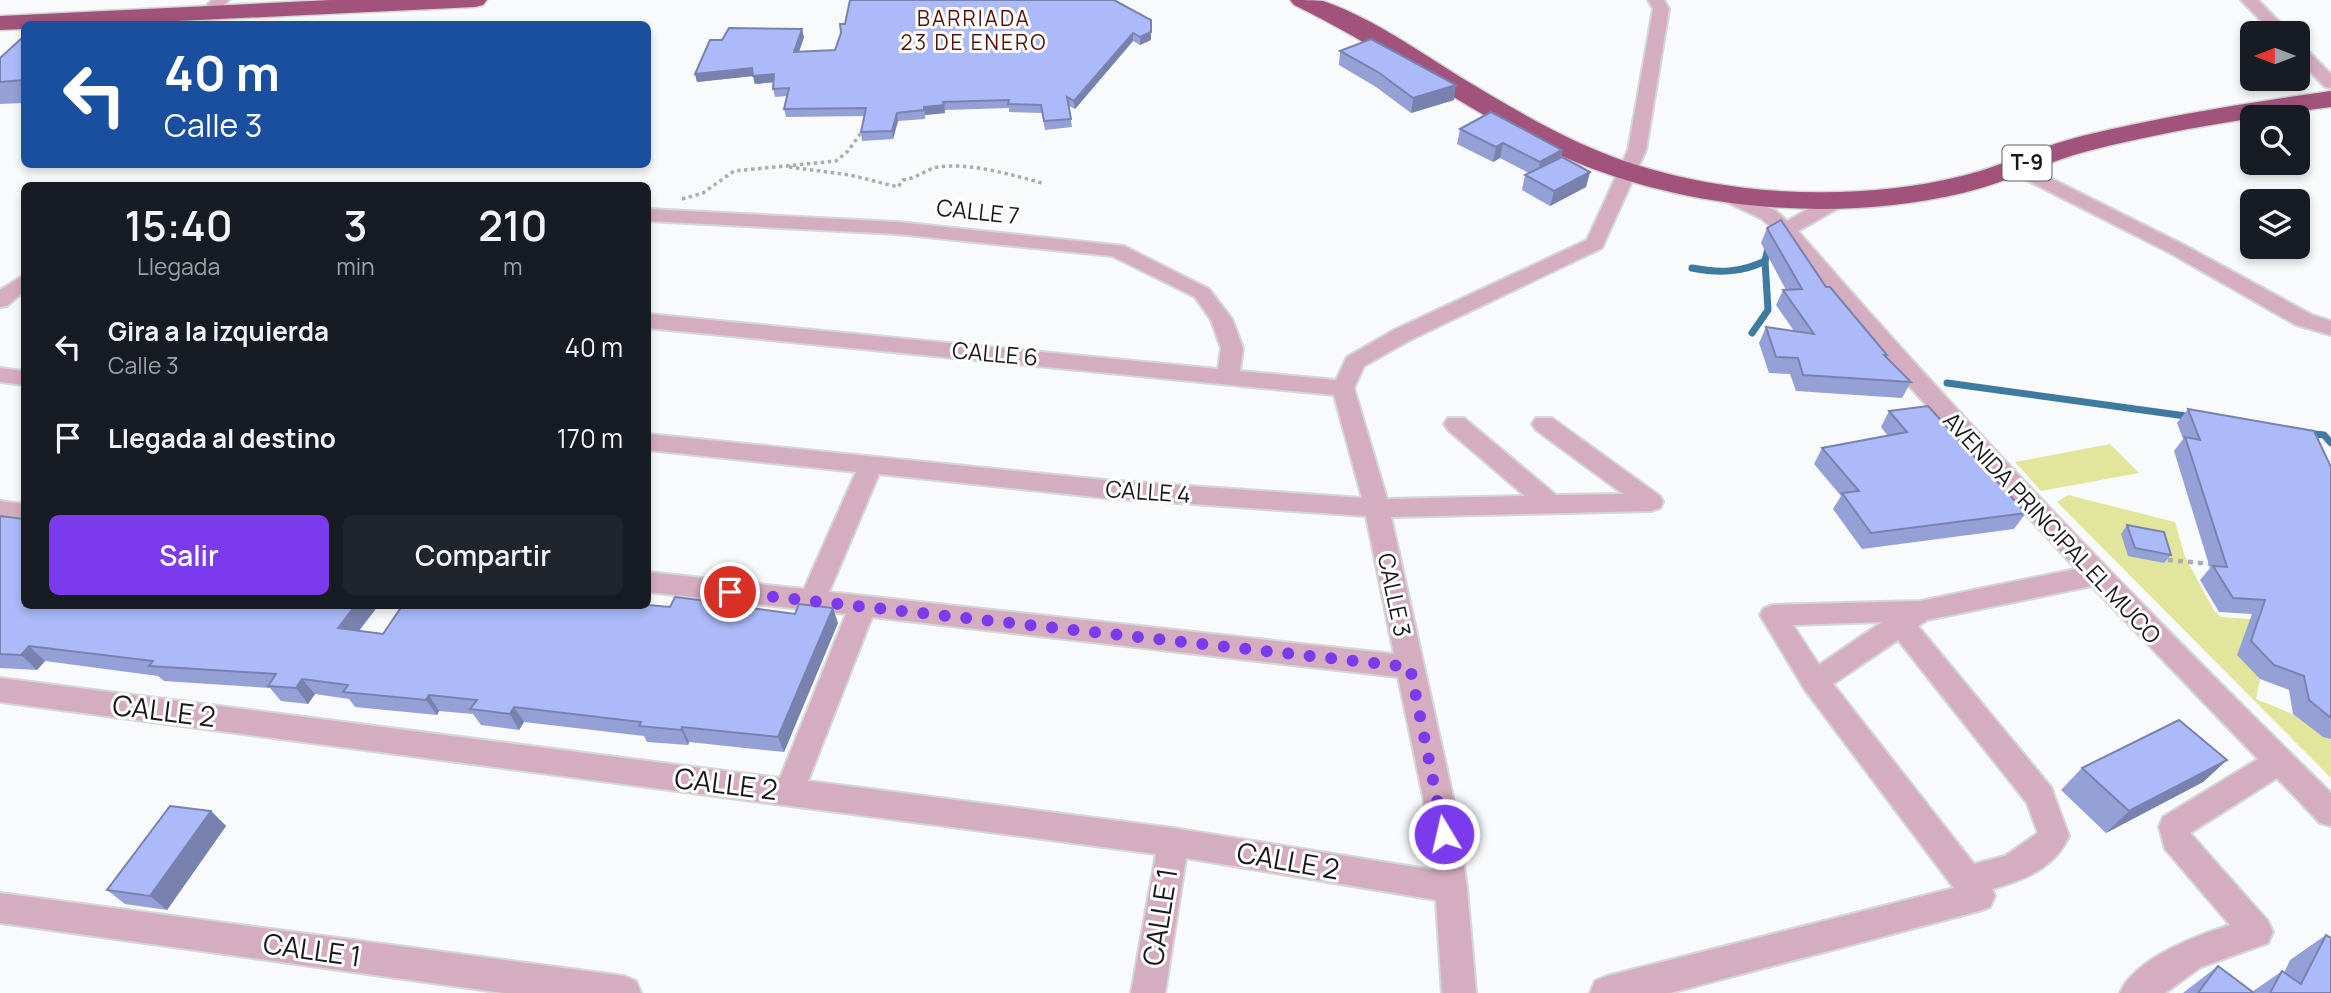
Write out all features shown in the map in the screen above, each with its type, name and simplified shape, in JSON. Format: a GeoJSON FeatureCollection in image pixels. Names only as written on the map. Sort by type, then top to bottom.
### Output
{"type":"FeatureCollection","features":[{"type":"Feature","properties":{"kind":"highway"},"geometry":{"type":"LineString","coordinates":[[25,21],[215,6],[475,0]]}},
{"type":"Feature","properties":{"kind":"highway","name":"T-9"},"geometry":{"type":"LineString","coordinates":[[1303,0],[1384,39],[1462,90],[1576,150],[1629,172],[1719,191],[1844,197],[1912,194],[1962,185],[2075,146],[2187,120],[2331,99]]}},
{"type":"Feature","properties":{"kind":"highway","name":"T-9"},"geometry":{"type":"LineString","coordinates":[[1347,0],[1384,39]]}},
{"type":"Feature","properties":{"kind":"highway"},"geometry":{"type":"LineString","coordinates":[[0,23],[21,21]]}},
{"type":"Feature","properties":{"kind":"street"},"geometry":{"type":"LineString","coordinates":[[1343,388],[1355,362],[1378,348],[1595,244],[1637,150],[1656,49],[1661,9],[1656,0]]}},
{"type":"Feature","properties":{"kind":"street"},"geometry":{"type":"LineString","coordinates":[[2249,0],[2270,21]]}},
{"type":"Feature","properties":{"kind":"street"},"geometry":{"type":"LineString","coordinates":[[2310,62],[2331,83]]}},
{"type":"Feature","properties":{"kind":"street"},"geometry":{"type":"LineString","coordinates":[[2016,167],[2179,250],[2304,320],[2331,328]]}},
{"type":"Feature","properties":{"kind":"street","name":"AVENIDA PRINCIPAL EL MUCO"},"geometry":{"type":"LineString","coordinates":[[1719,191],[1769,215],[1786,230],[1919,386],[2095,575],[2331,813]]}},
{"type":"Feature","properties":{"kind":"street"},"geometry":{"type":"LineString","coordinates":[[1786,230],[1844,197]]}},
{"type":"Feature","properties":{"kind":"street","name":"CALLE 7"},"geometry":{"type":"LineString","coordinates":[[653,215],[897,228],[1117,250],[1202,293],[1221,319],[1233,348],[1228,376]]}},
{"type":"Feature","properties":{"kind":"street"},"geometry":{"type":"LineString","coordinates":[[0,301],[21,284]]}},
{"type":"Feature","properties":{"kind":"street","name":"CALLE 6"},"geometry":{"type":"LineString","coordinates":[[651,321],[1343,388]]}},
{"type":"Feature","properties":{"kind":"street"},"geometry":{"type":"LineString","coordinates":[[0,376],[21,378]]}},
{"type":"Feature","properties":{"kind":"street","name":"CALLE 3"},"geometry":{"type":"LineString","coordinates":[[651,582],[1410,667],[1377,508],[1343,388]]}},
{"type":"Feature","properties":{"kind":"street"},"geometry":{"type":"LineString","coordinates":[[1456,424],[1550,504]]}},
{"type":"Feature","properties":{"kind":"street","name":"CALLE 4"},"geometry":{"type":"LineString","coordinates":[[651,442],[1105,489],[1377,508],[1651,502],[1544,424]]}},
{"type":"Feature","properties":{"kind":"street"},"geometry":{"type":"LineString","coordinates":[[812,601],[871,465]]}},
{"type":"Feature","properties":{"kind":"street"},"geometry":{"type":"LineString","coordinates":[[0,510],[21,513]]}},
{"type":"Feature","properties":{"kind":"street"},"geometry":{"type":"LineString","coordinates":[[1607,993],[1979,896],[1815,682],[1773,615],[1910,617],[2095,575]]}},
{"type":"Feature","properties":{"kind":"street"},"geometry":{"type":"LineString","coordinates":[[789,792],[863,606]]}},
{"type":"Feature","properties":{"kind":"street"},"geometry":{"type":"LineString","coordinates":[[1815,682],[1910,617]]}},
{"type":"Feature","properties":{"kind":"street"},"geometry":{"type":"LineString","coordinates":[[1910,617],[2040,796],[2049,815],[2054,836],[2044,850],[2025,864],[1998,874],[1966,880]]}},
{"type":"Feature","properties":{"kind":"street"},"geometry":{"type":"LineString","coordinates":[[1410,667],[1440,806],[1451,888],[1459,993]]}},
{"type":"Feature","properties":{"kind":"street","name":"CALLE 2"},"geometry":{"type":"LineString","coordinates":[[0,690],[1173,842],[1451,888]]}},
{"type":"Feature","properties":{"kind":"street"},"geometry":{"type":"LineString","coordinates":[[2137,993],[2191,954],[2258,932],[2175,839],[2174,827],[2279,761]]}},
{"type":"Feature","properties":{"kind":"street","name":"CALLE 1"},"geometry":{"type":"LineString","coordinates":[[1148,993],[1173,842]]}},
{"type":"Feature","properties":{"kind":"street","name":"CALLE 1"},"geometry":{"type":"LineString","coordinates":[[0,908],[624,993]]}},
{"type":"Feature","properties":{"kind":"path"},"geometry":{"type":"LineString","coordinates":[[653,215],[687,195],[702,193],[734,171],[836,161],[848,151],[863,130],[873,125]]}},
{"type":"Feature","properties":{"kind":"path"},"geometry":{"type":"LineString","coordinates":[[789,167],[850,175],[898,187],[903,180],[918,178],[935,167],[947,166],[1005,173],[1042,183]]}},
{"type":"Feature","properties":{"kind":"path"},"geometry":{"type":"LineString","coordinates":[[2168,560],[2222,565]]}},
{"type":"Feature","properties":{"kind":"green space"},"geometry":{"type":"Polygon","coordinates":[[[2110,444],[2139,473],[2041,491],[2015,462],[2110,444]]]}},
{"type":"Feature","properties":{"kind":"green space"},"geometry":{"type":"Polygon","coordinates":[[[2068,495],[2175,522],[2185,557],[2215,612],[2222,617],[2313,624],[2260,679],[2256,699],[2293,714],[2331,739],[2331,778],[2057,502],[2068,495]]]}},
{"type":"Feature","properties":{"kind":"building"},"geometry":{"type":"Polygon","coordinates":[[[850,0],[1114,0],[1151,20],[1151,32],[1140,37],[1133,33],[1074,101],[1067,97],[1071,119],[1044,121],[1041,105],[1008,104],[1009,100],[943,102],[944,105],[924,107],[924,110],[897,113],[892,131],[861,132],[866,108],[784,109],[789,88],[773,89],[774,74],[753,76],[752,68],[695,74],[710,40],[722,40],[729,28],[802,29],[794,52],[835,50],[841,33],[840,24],[845,24],[850,0]]]}},
{"type":"Feature","properties":{"kind":"building"},"geometry":{"type":"Polygon","coordinates":[[[21,39],[21,80],[0,82],[0,58],[21,39]]]}},
{"type":"Feature","properties":{"kind":"building"},"geometry":{"type":"Polygon","coordinates":[[[1371,39],[1456,85],[1413,98],[1378,72],[1340,51],[1371,39]]]}},
{"type":"Feature","properties":{"kind":"building"},"geometry":{"type":"Polygon","coordinates":[[[1491,112],[1562,150],[1540,162],[1503,143],[1496,147],[1460,129],[1491,112]]]}},
{"type":"Feature","properties":{"kind":"building"},"geometry":{"type":"Polygon","coordinates":[[[1562,157],[1590,172],[1554,191],[1525,175],[1562,157]]]}},
{"type":"Feature","properties":{"kind":"building"},"geometry":{"type":"Polygon","coordinates":[[[1781,220],[1826,287],[1830,287],[1887,355],[1884,355],[1911,382],[1803,375],[1798,358],[1776,357],[1766,327],[1814,334],[1783,290],[1802,289],[1767,228],[1781,220]]]}},
{"type":"Feature","properties":{"kind":"building"},"geometry":{"type":"Polygon","coordinates":[[[1928,406],[2026,513],[1871,533],[1842,493],[1859,491],[1822,448],[1907,432],[1889,411],[1928,406]]]}},
{"type":"Feature","properties":{"kind":"building"},"geometry":{"type":"Polygon","coordinates":[[[2188,409],[2314,431],[2331,467],[2331,718],[2309,700],[2304,676],[2274,665],[2251,641],[2265,600],[2233,598],[2213,566],[2227,567],[2185,437],[2200,440],[2188,409]]]}},
{"type":"Feature","properties":{"kind":"building"},"geometry":{"type":"Polygon","coordinates":[[[0,516],[21,519],[21,609],[353,609],[338,628],[383,634],[400,609],[651,609],[651,605],[670,607],[675,597],[707,601],[710,597],[746,602],[744,607],[795,614],[799,604],[833,608],[778,737],[682,727],[681,730],[639,726],[641,722],[514,707],[510,714],[470,709],[477,700],[429,695],[426,700],[343,692],[348,685],[302,679],[296,688],[268,686],[276,674],[149,666],[153,661],[29,646],[21,655],[0,654],[0,516]]]}},
{"type":"Feature","properties":{"kind":"building"},"geometry":{"type":"Polygon","coordinates":[[[2127,525],[2164,532],[2171,555],[2135,548],[2127,525]]]}},
{"type":"Feature","properties":{"kind":"building"},"geometry":{"type":"Polygon","coordinates":[[[2179,720],[2227,760],[2129,811],[2082,768],[2179,720]]]}},
{"type":"Feature","properties":{"kind":"building"},"geometry":{"type":"Polygon","coordinates":[[[170,806],[211,811],[150,896],[107,890],[170,806]]]}},
{"type":"Feature","properties":{"kind":"building"},"geometry":{"type":"Polygon","coordinates":[[[2326,935],[2331,938],[2331,993],[2270,993],[2282,971],[2301,984],[2326,935]]]}},
{"type":"Feature","properties":{"kind":"building"},"geometry":{"type":"Polygon","coordinates":[[[2218,966],[2254,993],[2198,993],[2218,966]]]}},
{"type":"Feature","properties":{"kind":"waterway"},"geometry":{"type":"LineString","coordinates":[[1768,250],[1769,246]]}},
{"type":"Feature","properties":{"kind":"waterway"},"geometry":{"type":"LineString","coordinates":[[1765,261],[1768,248]]}},
{"type":"Feature","properties":{"kind":"waterway"},"geometry":{"type":"LineString","coordinates":[[1692,268],[1711,271],[1738,270],[1765,261]]}},
{"type":"Feature","properties":{"kind":"waterway"},"geometry":{"type":"LineString","coordinates":[[1752,333],[1768,310],[1765,261]]}},
{"type":"Feature","properties":{"kind":"waterway"},"geometry":{"type":"LineString","coordinates":[[1947,383],[2193,417]]}},
{"type":"Feature","properties":{"kind":"waterway"},"geometry":{"type":"LineString","coordinates":[[2306,433],[2324,435],[2331,443]]}},
{"type":"Feature","properties":{"kind":"district","name":"BARRIADA 23 DE ENERO"},"geometry":{"type":"Point","coordinates":[974,31]}},
{"type":"Feature","properties":{"kind":"route"},"geometry":{"type":"LineString","coordinates":[[730,592],[1410,667],[1444,834]]}}]}
